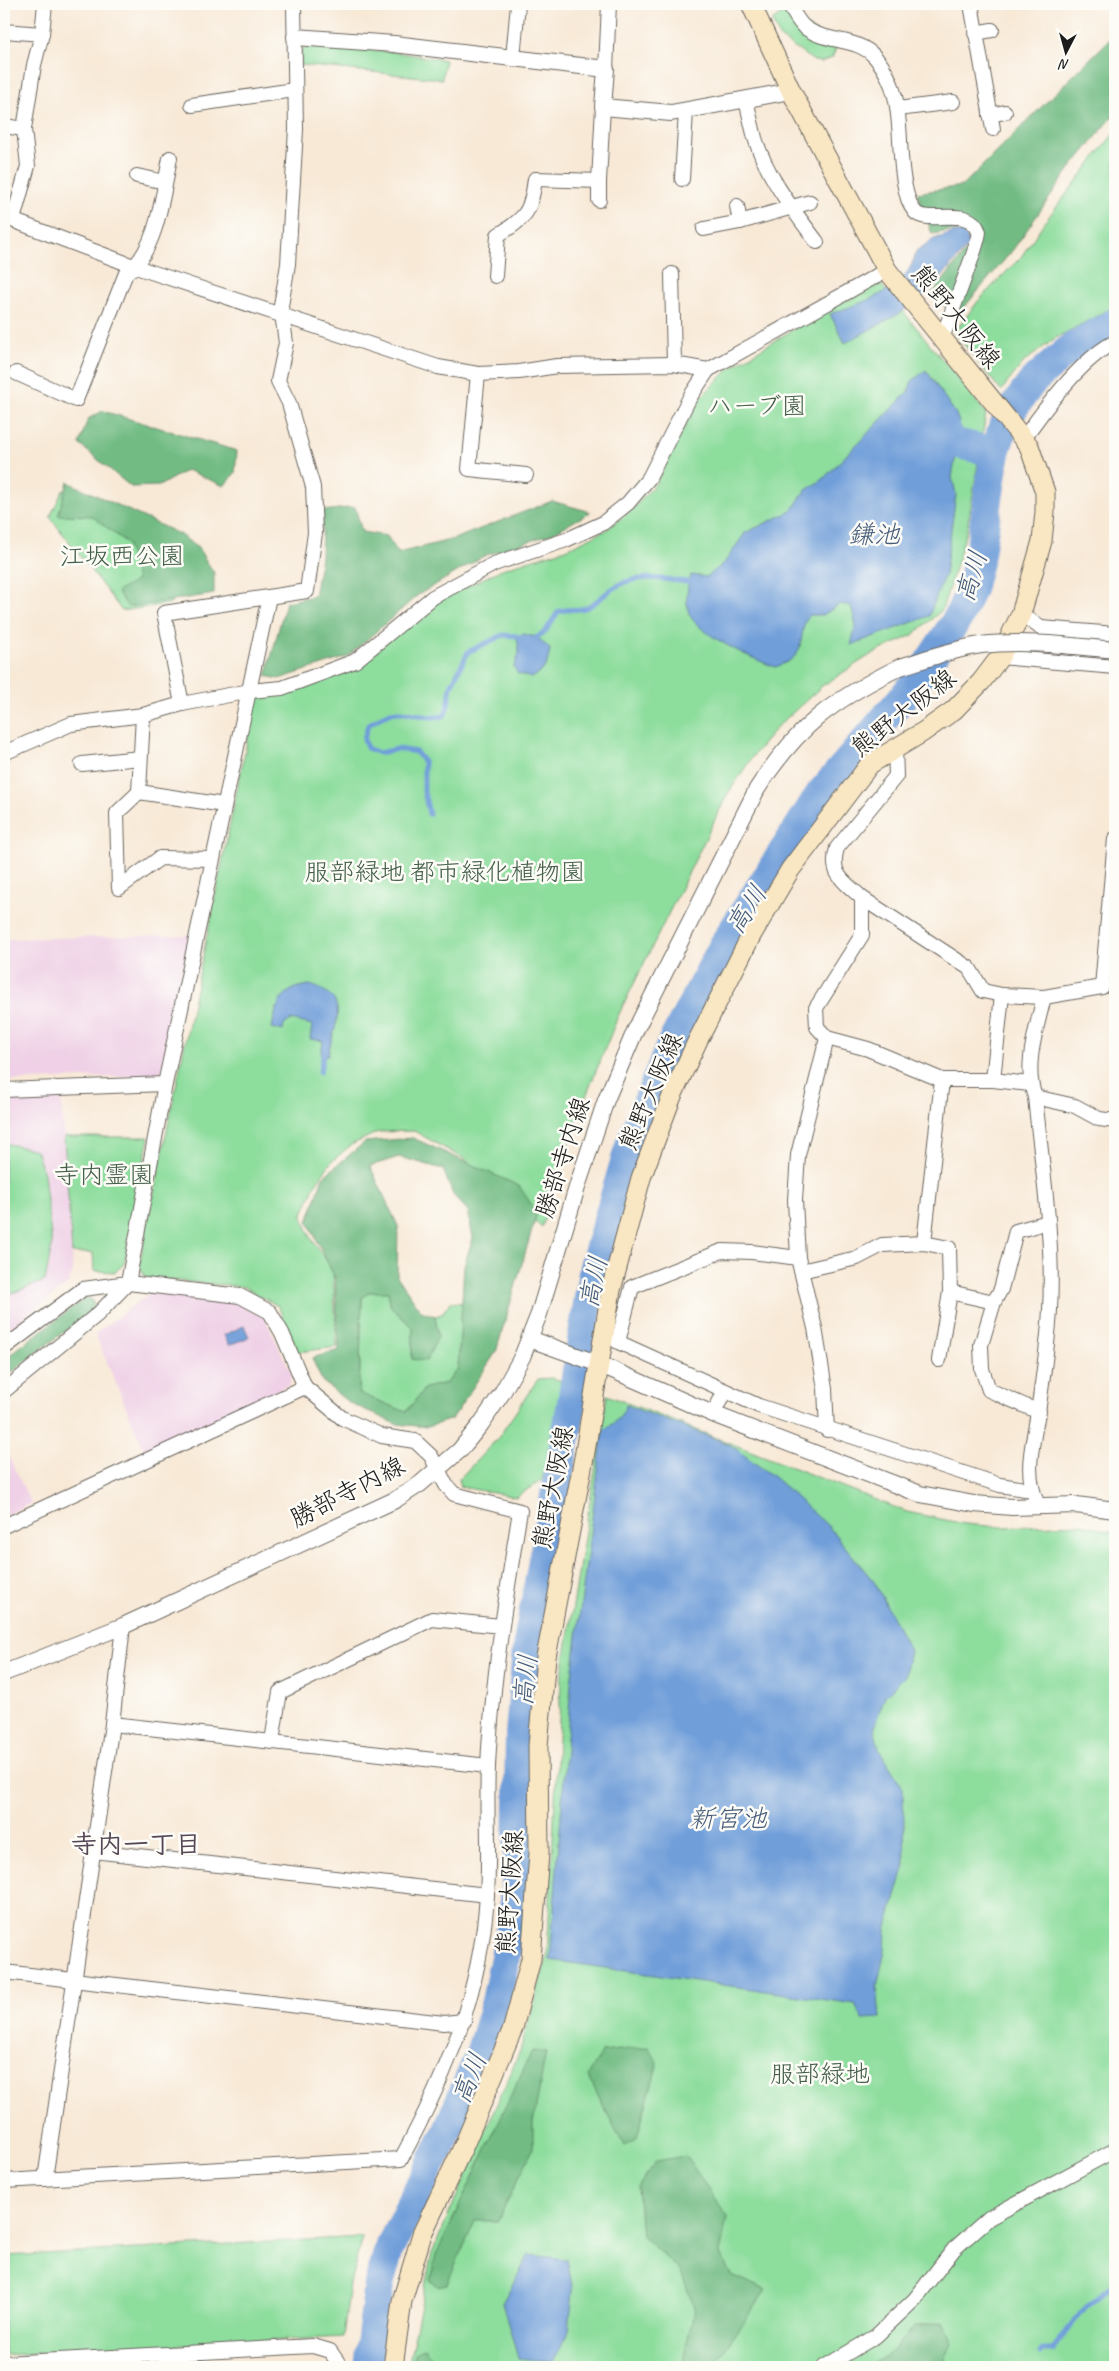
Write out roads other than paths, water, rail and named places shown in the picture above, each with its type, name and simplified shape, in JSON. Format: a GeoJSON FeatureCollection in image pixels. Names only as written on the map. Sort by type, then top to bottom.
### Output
{"type":"FeatureCollection","features":[{"type":"Feature","properties":{"kind":"main road","name":"熊野大阪線"},"geometry":{"type":"LineString","coordinates":[[393,2367],[402,2301],[422,2234],[466,2143],[513,2028],[532,1959],[539,1853],[538,1746],[546,1657],[599,1364],[600,1346],[620,1252],[641,1178],[672,1096],[696,1042],[751,936],[790,870],[870,764],[923,732],[954,710],[981,682],[1000,657],[1021,614],[1042,541],[1045,492],[1039,473],[1021,434],[889,273],[791,91],[751,4]]}},
{"type":"Feature","properties":{"kind":"street"},"geometry":{"type":"LineString","coordinates":[[45,4],[42,34],[34,64],[24,129],[28,166],[8,218],[136,266],[438,367],[478,374],[519,372],[557,366],[674,364],[708,370]]}},
{"type":"Feature","properties":{"kind":"street"},"geometry":{"type":"LineString","coordinates":[[182,704],[164,612],[307,591],[315,533],[313,487],[289,402],[278,381],[286,343],[281,306],[288,264],[296,129],[294,4]]}},
{"type":"Feature","properties":{"kind":"street"},"geometry":{"type":"LineString","coordinates":[[513,58],[518,4]]}},
{"type":"Feature","properties":{"kind":"street"},"geometry":{"type":"LineString","coordinates":[[598,200],[609,4]]}},
{"type":"Feature","properties":{"kind":"street"},"geometry":{"type":"LineString","coordinates":[[788,4],[803,25],[817,34],[855,43],[874,56],[888,77],[898,108],[903,179],[909,202],[915,213],[923,217],[942,216],[966,219],[974,224],[979,233],[978,242],[942,339]]}},
{"type":"Feature","properties":{"kind":"street"},"geometry":{"type":"LineString","coordinates":[[971,4],[993,130]]}},
{"type":"Feature","properties":{"kind":"street"},"geometry":{"type":"LineString","coordinates":[[975,33],[992,30]]}},
{"type":"Feature","properties":{"kind":"street"},"geometry":{"type":"LineString","coordinates":[[4,31],[42,34]]}},
{"type":"Feature","properties":{"kind":"street"},"geometry":{"type":"LineString","coordinates":[[295,37],[394,44],[606,69]]}},
{"type":"Feature","properties":{"kind":"street"},"geometry":{"type":"LineString","coordinates":[[192,104],[294,90]]}},
{"type":"Feature","properties":{"kind":"street"},"geometry":{"type":"LineString","coordinates":[[603,107],[671,113],[791,91]]}},
{"type":"Feature","properties":{"kind":"street"},"geometry":{"type":"LineString","coordinates":[[746,100],[756,140],[773,178],[791,208],[817,242]]}},
{"type":"Feature","properties":{"kind":"street"},"geometry":{"type":"LineString","coordinates":[[898,108],[953,102]]}},
{"type":"Feature","properties":{"kind":"street"},"geometry":{"type":"LineString","coordinates":[[682,179],[686,110]]}},
{"type":"Feature","properties":{"kind":"street"},"geometry":{"type":"LineString","coordinates":[[990,115],[1005,112]]}},
{"type":"Feature","properties":{"kind":"street"},"geometry":{"type":"LineString","coordinates":[[4,126],[24,129]]}},
{"type":"Feature","properties":{"kind":"street"},"geometry":{"type":"LineString","coordinates":[[16,373],[76,400],[126,273],[136,266],[144,255],[153,232],[170,158]]}},
{"type":"Feature","properties":{"kind":"street"},"geometry":{"type":"LineString","coordinates":[[137,176],[165,182]]}},
{"type":"Feature","properties":{"kind":"street"},"geometry":{"type":"LineString","coordinates":[[495,276],[498,235],[514,225],[532,205],[535,179],[599,181]]}},
{"type":"Feature","properties":{"kind":"street"},"geometry":{"type":"LineString","coordinates":[[704,229],[740,222],[810,202]]}},
{"type":"Feature","properties":{"kind":"street"},"geometry":{"type":"LineString","coordinates":[[737,206],[740,222]]}},
{"type":"Feature","properties":{"kind":"street"},"geometry":{"type":"LineString","coordinates":[[4,753],[71,724],[143,715],[182,704],[250,691],[282,688],[355,661],[433,597],[494,564],[566,540],[603,523],[628,503],[649,478],[690,397],[708,370],[889,273]]}},
{"type":"Feature","properties":{"kind":"street"},"geometry":{"type":"LineString","coordinates":[[672,274],[674,364]]}},
{"type":"Feature","properties":{"kind":"street"},"geometry":{"type":"LineString","coordinates":[[1021,434],[1072,378],[1115,342]]}},
{"type":"Feature","properties":{"kind":"street"},"geometry":{"type":"LineString","coordinates":[[478,374],[468,468],[526,475]]}},
{"type":"Feature","properties":{"kind":"street"},"geometry":{"type":"LineString","coordinates":[[4,1391],[98,1314],[128,1283],[165,1084],[269,597]]}},
{"type":"Feature","properties":{"kind":"street"},"geometry":{"type":"LineString","coordinates":[[1021,614],[1042,628],[1115,634]]}},
{"type":"Feature","properties":{"kind":"street","name":"勝部寺内線"},"geometry":{"type":"LineString","coordinates":[[4,1673],[123,1626],[395,1500],[438,1470],[460,1450],[502,1393],[530,1339],[606,1100],[634,1031],[757,789],[776,760],[817,716],[859,687],[900,667],[940,654],[981,645],[1032,643],[1115,650]]}},
{"type":"Feature","properties":{"kind":"street"},"geometry":{"type":"LineString","coordinates":[[1000,657],[1115,667]]}},
{"type":"Feature","properties":{"kind":"street"},"geometry":{"type":"LineString","coordinates":[[143,715],[139,792],[117,813],[119,888],[160,858],[212,859]]}},
{"type":"Feature","properties":{"kind":"street"},"geometry":{"type":"LineString","coordinates":[[894,748],[896,776],[836,848],[833,863],[838,876],[862,898],[969,968],[983,992],[1044,997],[1109,988],[1115,839]]}},
{"type":"Feature","properties":{"kind":"street"},"geometry":{"type":"LineString","coordinates":[[82,764],[140,758]]}},
{"type":"Feature","properties":{"kind":"street"},"geometry":{"type":"LineString","coordinates":[[139,792],[224,805]]}},
{"type":"Feature","properties":{"kind":"street"},"geometry":{"type":"LineString","coordinates":[[862,898],[862,935],[816,1008],[817,1027],[827,1038],[868,1049],[942,1080],[993,1080],[1032,1090],[1075,1106],[1099,1119],[1115,1121]]}},
{"type":"Feature","properties":{"kind":"street"},"geometry":{"type":"LineString","coordinates":[[993,1080],[1002,995]]}},
{"type":"Feature","properties":{"kind":"street"},"geometry":{"type":"LineString","coordinates":[[1035,1497],[1028,1468],[1038,1412],[1050,1309],[1048,1222],[1032,1090],[1033,1041],[1044,997]]}},
{"type":"Feature","properties":{"kind":"street"},"geometry":{"type":"LineString","coordinates":[[827,1038],[798,1155],[795,1200],[799,1264],[816,1328],[825,1388],[827,1430]]}},
{"type":"Feature","properties":{"kind":"street"},"geometry":{"type":"LineString","coordinates":[[924,1243],[942,1080]]}},
{"type":"Feature","properties":{"kind":"street"},"geometry":{"type":"LineString","coordinates":[[4,1090],[165,1084]]}},
{"type":"Feature","properties":{"kind":"street"},"geometry":{"type":"LineString","coordinates":[[1038,1412],[989,1390],[982,1369],[981,1345],[994,1302],[1001,1289],[1016,1231],[1048,1222]]}},
{"type":"Feature","properties":{"kind":"street"},"geometry":{"type":"LineString","coordinates":[[939,1360],[950,1292],[949,1248],[924,1243],[882,1245],[857,1258],[799,1264],[752,1252],[722,1251],[632,1287],[618,1342],[759,1406],[827,1430],[1000,1484],[1035,1497],[1115,1510]]}},
{"type":"Feature","properties":{"kind":"street"},"geometry":{"type":"LineString","coordinates":[[4,1348],[83,1288],[128,1283],[240,1296],[270,1312],[282,1334],[305,1387],[342,1418],[382,1436],[414,1441],[431,1456],[446,1485],[454,1494],[520,1511],[502,1626],[488,1766],[487,1895],[480,1948],[464,2021],[456,2044],[428,2110],[402,2159],[4,2181]]}},
{"type":"Feature","properties":{"kind":"street"},"geometry":{"type":"LineString","coordinates":[[950,1292],[994,1302]]}},
{"type":"Feature","properties":{"kind":"street"},"geometry":{"type":"LineString","coordinates":[[530,1339],[599,1364],[713,1414],[920,1494],[974,1504],[1012,1507],[1035,1497]]}},
{"type":"Feature","properties":{"kind":"street"},"geometry":{"type":"LineString","coordinates":[[4,1526],[305,1387]]}},
{"type":"Feature","properties":{"kind":"street"},"geometry":{"type":"LineString","coordinates":[[713,1414],[725,1391]]}},
{"type":"Feature","properties":{"kind":"street"},"geometry":{"type":"LineString","coordinates":[[272,1741],[280,1692],[432,1619],[502,1626]]}},
{"type":"Feature","properties":{"kind":"street"},"geometry":{"type":"LineString","coordinates":[[45,2180],[112,1724],[123,1626]]}},
{"type":"Feature","properties":{"kind":"street"},"geometry":{"type":"LineString","coordinates":[[112,1724],[488,1766]]}},
{"type":"Feature","properties":{"kind":"street"},"geometry":{"type":"LineString","coordinates":[[93,1851],[487,1895]]}},
{"type":"Feature","properties":{"kind":"street"},"geometry":{"type":"LineString","coordinates":[[4,1972],[444,2023],[464,2021]]}},
{"type":"Feature","properties":{"kind":"street"},"geometry":{"type":"LineString","coordinates":[[824,2367],[876,2336],[915,2299],[954,2249],[989,2218],[1115,2150]]}},
{"type":"Feature","properties":{"kind":"street"},"geometry":{"type":"LineString","coordinates":[[835,2367],[881,2340],[919,2304],[960,2252],[992,2222],[1115,2158]]}},
{"type":"Feature","properties":{"kind":"street"},"geometry":{"type":"LineString","coordinates":[[4,2363],[168,2361],[313,2346],[330,2351],[341,2367]]}},
{"type":"Feature","properties":{"kind":"water"},"geometry":{"type":"Polygon","coordinates":[[[955,232],[963,233],[968,239],[968,246],[929,292],[897,315],[845,343],[830,314],[882,293],[904,276],[912,265],[916,251],[934,239],[955,232]]]}},
{"type":"Feature","properties":{"kind":"water","name":"鎌池"},"geometry":{"type":"Polygon","coordinates":[[[926,370],[956,414],[961,428],[952,477],[956,494],[945,574],[929,616],[851,645],[856,625],[851,606],[840,604],[823,615],[810,615],[804,625],[797,653],[791,659],[776,667],[741,653],[702,629],[689,613],[687,604],[688,584],[691,575],[707,577],[725,562],[745,533],[791,511],[806,490],[822,480],[908,392],[912,381],[926,370]]]}},
{"type":"Feature","properties":{"kind":"water"},"geometry":{"type":"Polygon","coordinates":[[[523,634],[537,637],[550,649],[545,666],[540,673],[531,678],[518,674],[514,667],[519,653],[517,636],[523,634]]]}},
{"type":"Feature","properties":{"kind":"water"},"geometry":{"type":"Polygon","coordinates":[[[310,985],[323,990],[332,997],[336,1005],[336,1023],[328,1055],[321,1055],[323,1041],[310,1039],[312,1025],[291,1020],[284,1025],[283,1031],[272,1028],[276,1011],[282,998],[293,989],[310,985]]]}},
{"type":"Feature","properties":{"kind":"water"},"geometry":{"type":"Polygon","coordinates":[[[244,1326],[249,1337],[229,1345],[224,1335],[244,1326]]]}},
{"type":"Feature","properties":{"kind":"water","name":"新宮池"},"geometry":{"type":"Polygon","coordinates":[[[626,1405],[729,1444],[775,1478],[828,1526],[875,1583],[910,1651],[905,1676],[885,1696],[874,1727],[879,1749],[903,1788],[905,1865],[886,1931],[885,1951],[877,1986],[880,2018],[863,2019],[855,2004],[550,1960],[571,1684],[603,1430],[617,1420],[626,1405]]]}},
{"type":"Feature","properties":{"kind":"water"},"geometry":{"type":"Polygon","coordinates":[[[529,2255],[567,2259],[573,2291],[569,2330],[553,2362],[518,2358],[502,2303],[529,2255]]]}},
{"type":"Feature","properties":{"kind":"waterway","name":"高川"},"geometry":{"type":"LineString","coordinates":[[368,2367],[379,2284],[389,2249],[446,2134],[480,2054],[496,2002],[511,1927],[518,1867],[520,1734],[527,1649],[571,1408],[594,1267],[631,1142],[672,1043],[726,941],[820,794],[915,683],[958,618],[971,589],[980,554],[995,452],[1003,428],[1014,407],[1033,381],[1072,347],[1115,323]]}},
{"type":"Feature","properties":{"kind":"waterway"},"geometry":{"type":"LineString","coordinates":[[959,444],[995,452]]}},
{"type":"Feature","properties":{"kind":"waterway"},"geometry":{"type":"LineString","coordinates":[[537,637],[545,632],[558,612],[585,608],[613,588],[625,582],[643,578],[689,582]]}},
{"type":"Feature","properties":{"kind":"waterway"},"geometry":{"type":"LineString","coordinates":[[429,814],[424,792],[424,762],[416,752],[398,749],[379,753],[367,748],[364,739],[368,725],[393,712],[431,717],[444,716],[448,706],[451,686],[468,652],[503,635],[517,636]]}},
{"type":"Feature","properties":{"kind":"waterway"},"geometry":{"type":"LineString","coordinates":[[320,1072],[323,1055]]}},
{"type":"Feature","properties":{"kind":"waterway"},"geometry":{"type":"LineString","coordinates":[[1040,2354],[1042,2350],[1052,2350],[1087,2305],[1115,2282]]}},
{"type":"Feature","properties":{"kind":"district","name":"寺内一丁目"},"geometry":{"type":"Point","coordinates":[136,1844]}},
{"type":"Feature","properties":{"kind":"park label","name":"ハーブ園"},"geometry":{"type":"Point","coordinates":[757,405]}},
{"type":"Feature","properties":{"kind":"park label","name":"江坂西公園"},"geometry":{"type":"Point","coordinates":[122,555]}},
{"type":"Feature","properties":{"kind":"park label","name":"服部緑地 都市緑化植物園"},"geometry":{"type":"Point","coordinates":[445,871]}},
{"type":"Feature","properties":{"kind":"park label","name":"寺内霊園"},"geometry":{"type":"Point","coordinates":[104,1174]}},
{"type":"Feature","properties":{"kind":"park label","name":"服部緑地"},"geometry":{"type":"Point","coordinates":[820,2073]}}]}
